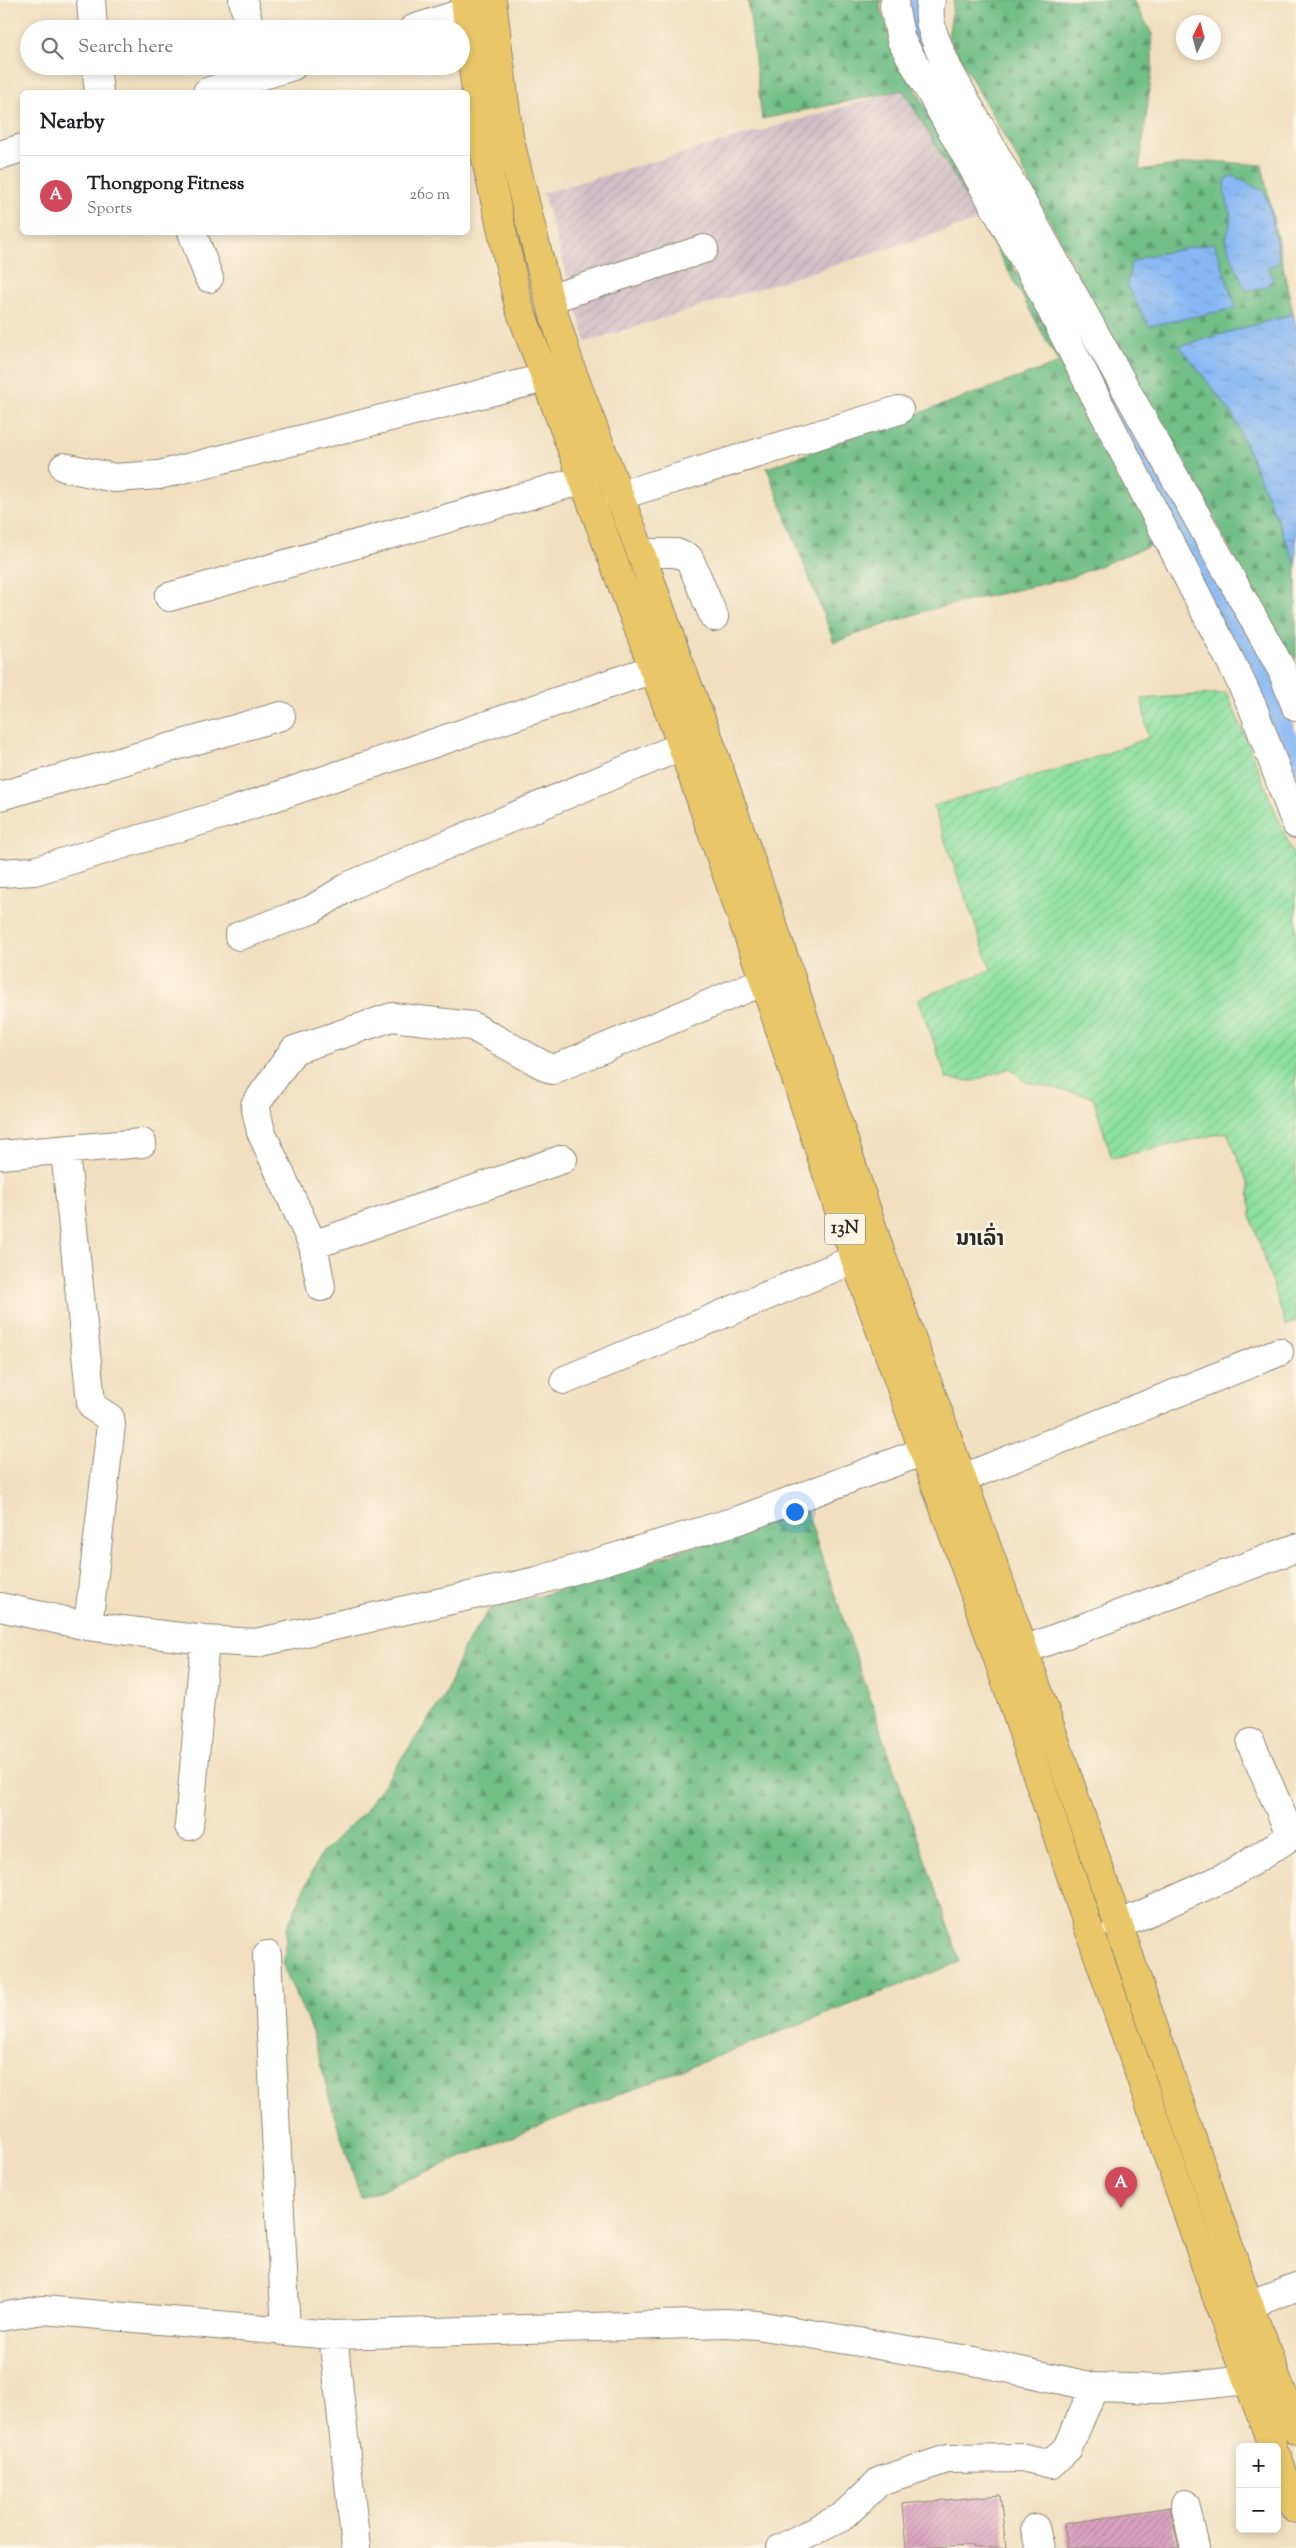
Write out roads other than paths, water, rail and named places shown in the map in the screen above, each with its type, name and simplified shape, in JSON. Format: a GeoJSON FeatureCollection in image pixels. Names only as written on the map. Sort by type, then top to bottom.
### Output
{"type":"FeatureCollection","features":[{"type":"Feature","properties":{"kind":"highway","name":"13N"},"geometry":{"type":"LineString","coordinates":[[492,0],[509,137],[549,299],[571,369],[708,737],[789,972],[880,1251],[964,1478],[1249,2305],[1296,2430]]}},
{"type":"Feature","properties":{"kind":"highway","name":"13N"},"geometry":{"type":"LineString","coordinates":[[465,6],[467,20]]}},
{"type":"Feature","properties":{"kind":"highway","name":"13N"},"geometry":{"type":"LineString","coordinates":[[470,46],[482,142],[519,307],[583,480],[616,562],[652,668],[682,746],[764,981],[855,1259],[938,1488],[1223,2315],[1272,2443]]}},
{"type":"Feature","properties":{"kind":"highway"},"geometry":{"type":"LineString","coordinates":[[1281,2468],[1296,2509]]}},
{"type":"Feature","properties":{"kind":"street"},"geometry":{"type":"LineString","coordinates":[[91,0],[92,20]]}},
{"type":"Feature","properties":{"kind":"street"},"geometry":{"type":"LineString","coordinates":[[243,0],[248,20]]}},
{"type":"Feature","properties":{"kind":"street"},"geometry":{"type":"LineString","coordinates":[[895,0],[894,6],[901,40],[1038,284],[1237,674],[1253,708],[1296,824]]}},
{"type":"Feature","properties":{"kind":"street"},"geometry":{"type":"LineString","coordinates":[[931,0],[929,8],[934,37],[948,69],[1282,670],[1296,707]]}},
{"type":"Feature","properties":{"kind":"street"},"geometry":{"type":"LineString","coordinates":[[433,20],[465,6]]}},
{"type":"Feature","properties":{"kind":"street"},"geometry":{"type":"LineString","coordinates":[[97,75],[98,90]]}},
{"type":"Feature","properties":{"kind":"street"},"geometry":{"type":"LineString","coordinates":[[212,90],[246,75]]}},
{"type":"Feature","properties":{"kind":"street"},"geometry":{"type":"LineString","coordinates":[[0,155],[20,149]]}},
{"type":"Feature","properties":{"kind":"street"},"geometry":{"type":"LineString","coordinates":[[193,235],[209,278]]}},
{"type":"Feature","properties":{"kind":"street"},"geometry":{"type":"LineString","coordinates":[[549,299],[704,249]]}},
{"type":"Feature","properties":{"kind":"street"},"geometry":{"type":"LineString","coordinates":[[64,466],[114,478],[159,475],[545,378]]}},
{"type":"Feature","properties":{"kind":"street"},"geometry":{"type":"LineString","coordinates":[[618,496],[900,410]]}},
{"type":"Feature","properties":{"kind":"street"},"geometry":{"type":"LineString","coordinates":[[169,597],[583,480]]}},
{"type":"Feature","properties":{"kind":"street"},"geometry":{"type":"LineString","coordinates":[[641,553],[676,553],[689,558],[714,617]]}},
{"type":"Feature","properties":{"kind":"street"},"geometry":{"type":"LineString","coordinates":[[0,873],[34,872],[227,814],[678,660]]}},
{"type":"Feature","properties":{"kind":"street"},"geometry":{"type":"LineString","coordinates":[[0,796],[281,716]]}},
{"type":"Feature","properties":{"kind":"street"},"geometry":{"type":"LineString","coordinates":[[239,936],[311,910],[352,885],[682,746]]}},
{"type":"Feature","properties":{"kind":"street"},"geometry":{"type":"LineString","coordinates":[[321,1287],[313,1245],[260,1132],[255,1105],[294,1050],[392,1017],[472,1026],[552,1070],[764,981]]}},
{"type":"Feature","properties":{"kind":"street"},"geometry":{"type":"LineString","coordinates":[[0,1155],[142,1143]]}},
{"type":"Feature","properties":{"kind":"street"},"geometry":{"type":"LineString","coordinates":[[65,1150],[91,1402],[93,1407],[110,1418],[111,1425],[88,1626]]}},
{"type":"Feature","properties":{"kind":"street"},"geometry":{"type":"LineString","coordinates":[[313,1245],[563,1159]]}},
{"type":"Feature","properties":{"kind":"street"},"geometry":{"type":"LineString","coordinates":[[565,1380],[855,1259]]}},
{"type":"Feature","properties":{"kind":"street"},"geometry":{"type":"LineString","coordinates":[[938,1488],[1279,1352]]}},
{"type":"Feature","properties":{"kind":"street"},"geometry":{"type":"LineString","coordinates":[[0,1607],[88,1626],[204,1640],[256,1643],[537,1581],[739,1520],[949,1441]]}},
{"type":"Feature","properties":{"kind":"street"},"geometry":{"type":"LineString","coordinates":[[1024,1650],[1296,1548]]}},
{"type":"Feature","properties":{"kind":"street"},"geometry":{"type":"LineString","coordinates":[[188,1826],[204,1640]]}},
{"type":"Feature","properties":{"kind":"street"},"geometry":{"type":"LineString","coordinates":[[1117,1926],[1232,1874],[1293,1834],[1251,1742]]}},
{"type":"Feature","properties":{"kind":"street"},"geometry":{"type":"LineString","coordinates":[[267,1955],[286,2331]]}},
{"type":"Feature","properties":{"kind":"street"},"geometry":{"type":"LineString","coordinates":[[1223,2315],[1296,2287]]}},
{"type":"Feature","properties":{"kind":"street"},"geometry":{"type":"LineString","coordinates":[[0,2317],[43,2310],[333,2335],[726,2323],[758,2325],[974,2361],[1094,2386],[1160,2389],[1249,2380],[1274,2371]]}},
{"type":"Feature","properties":{"kind":"street"},"geometry":{"type":"LineString","coordinates":[[333,2335],[356,2548]]}},
{"type":"Feature","properties":{"kind":"street"},"geometry":{"type":"LineString","coordinates":[[781,2548],[842,2517],[880,2481],[947,2459],[1026,2458],[1051,2464],[1068,2448],[1094,2386]]}},
{"type":"Feature","properties":{"kind":"street"},"geometry":{"type":"LineString","coordinates":[[1185,2504],[1195,2548]]}},
{"type":"Feature","properties":{"kind":"water"},"geometry":{"type":"Polygon","coordinates":[[[1232,175],[1263,191],[1269,203],[1279,257],[1276,264],[1268,267],[1273,279],[1264,287],[1258,289],[1245,290],[1225,240],[1228,233],[1230,216],[1224,188],[1225,183],[1232,175]]]}},
{"type":"Feature","properties":{"kind":"water"},"geometry":{"type":"Polygon","coordinates":[[[1214,243],[1236,308],[1149,326],[1127,286],[1131,263],[1147,256],[1214,243]]]}},
{"type":"Feature","properties":{"kind":"water"},"geometry":{"type":"Polygon","coordinates":[[[1293,314],[1296,326],[1296,564],[1233,415],[1180,346],[1293,314]]]}},
{"type":"Feature","properties":{"kind":"waterway"},"geometry":{"type":"LineString","coordinates":[[914,0],[913,28],[940,81]]}},
{"type":"Feature","properties":{"kind":"waterway"},"geometry":{"type":"LineString","coordinates":[[1107,391],[1264,677],[1296,763]]}},
{"type":"Feature","properties":{"kind":"place","name":"Thongpong Fitness"},"geometry":{"type":"Point","coordinates":[1121,2208]}},
{"type":"Feature","properties":{"kind":"district","name":"ນາເລົ່າ"},"geometry":{"type":"Point","coordinates":[980,1240]}}]}
